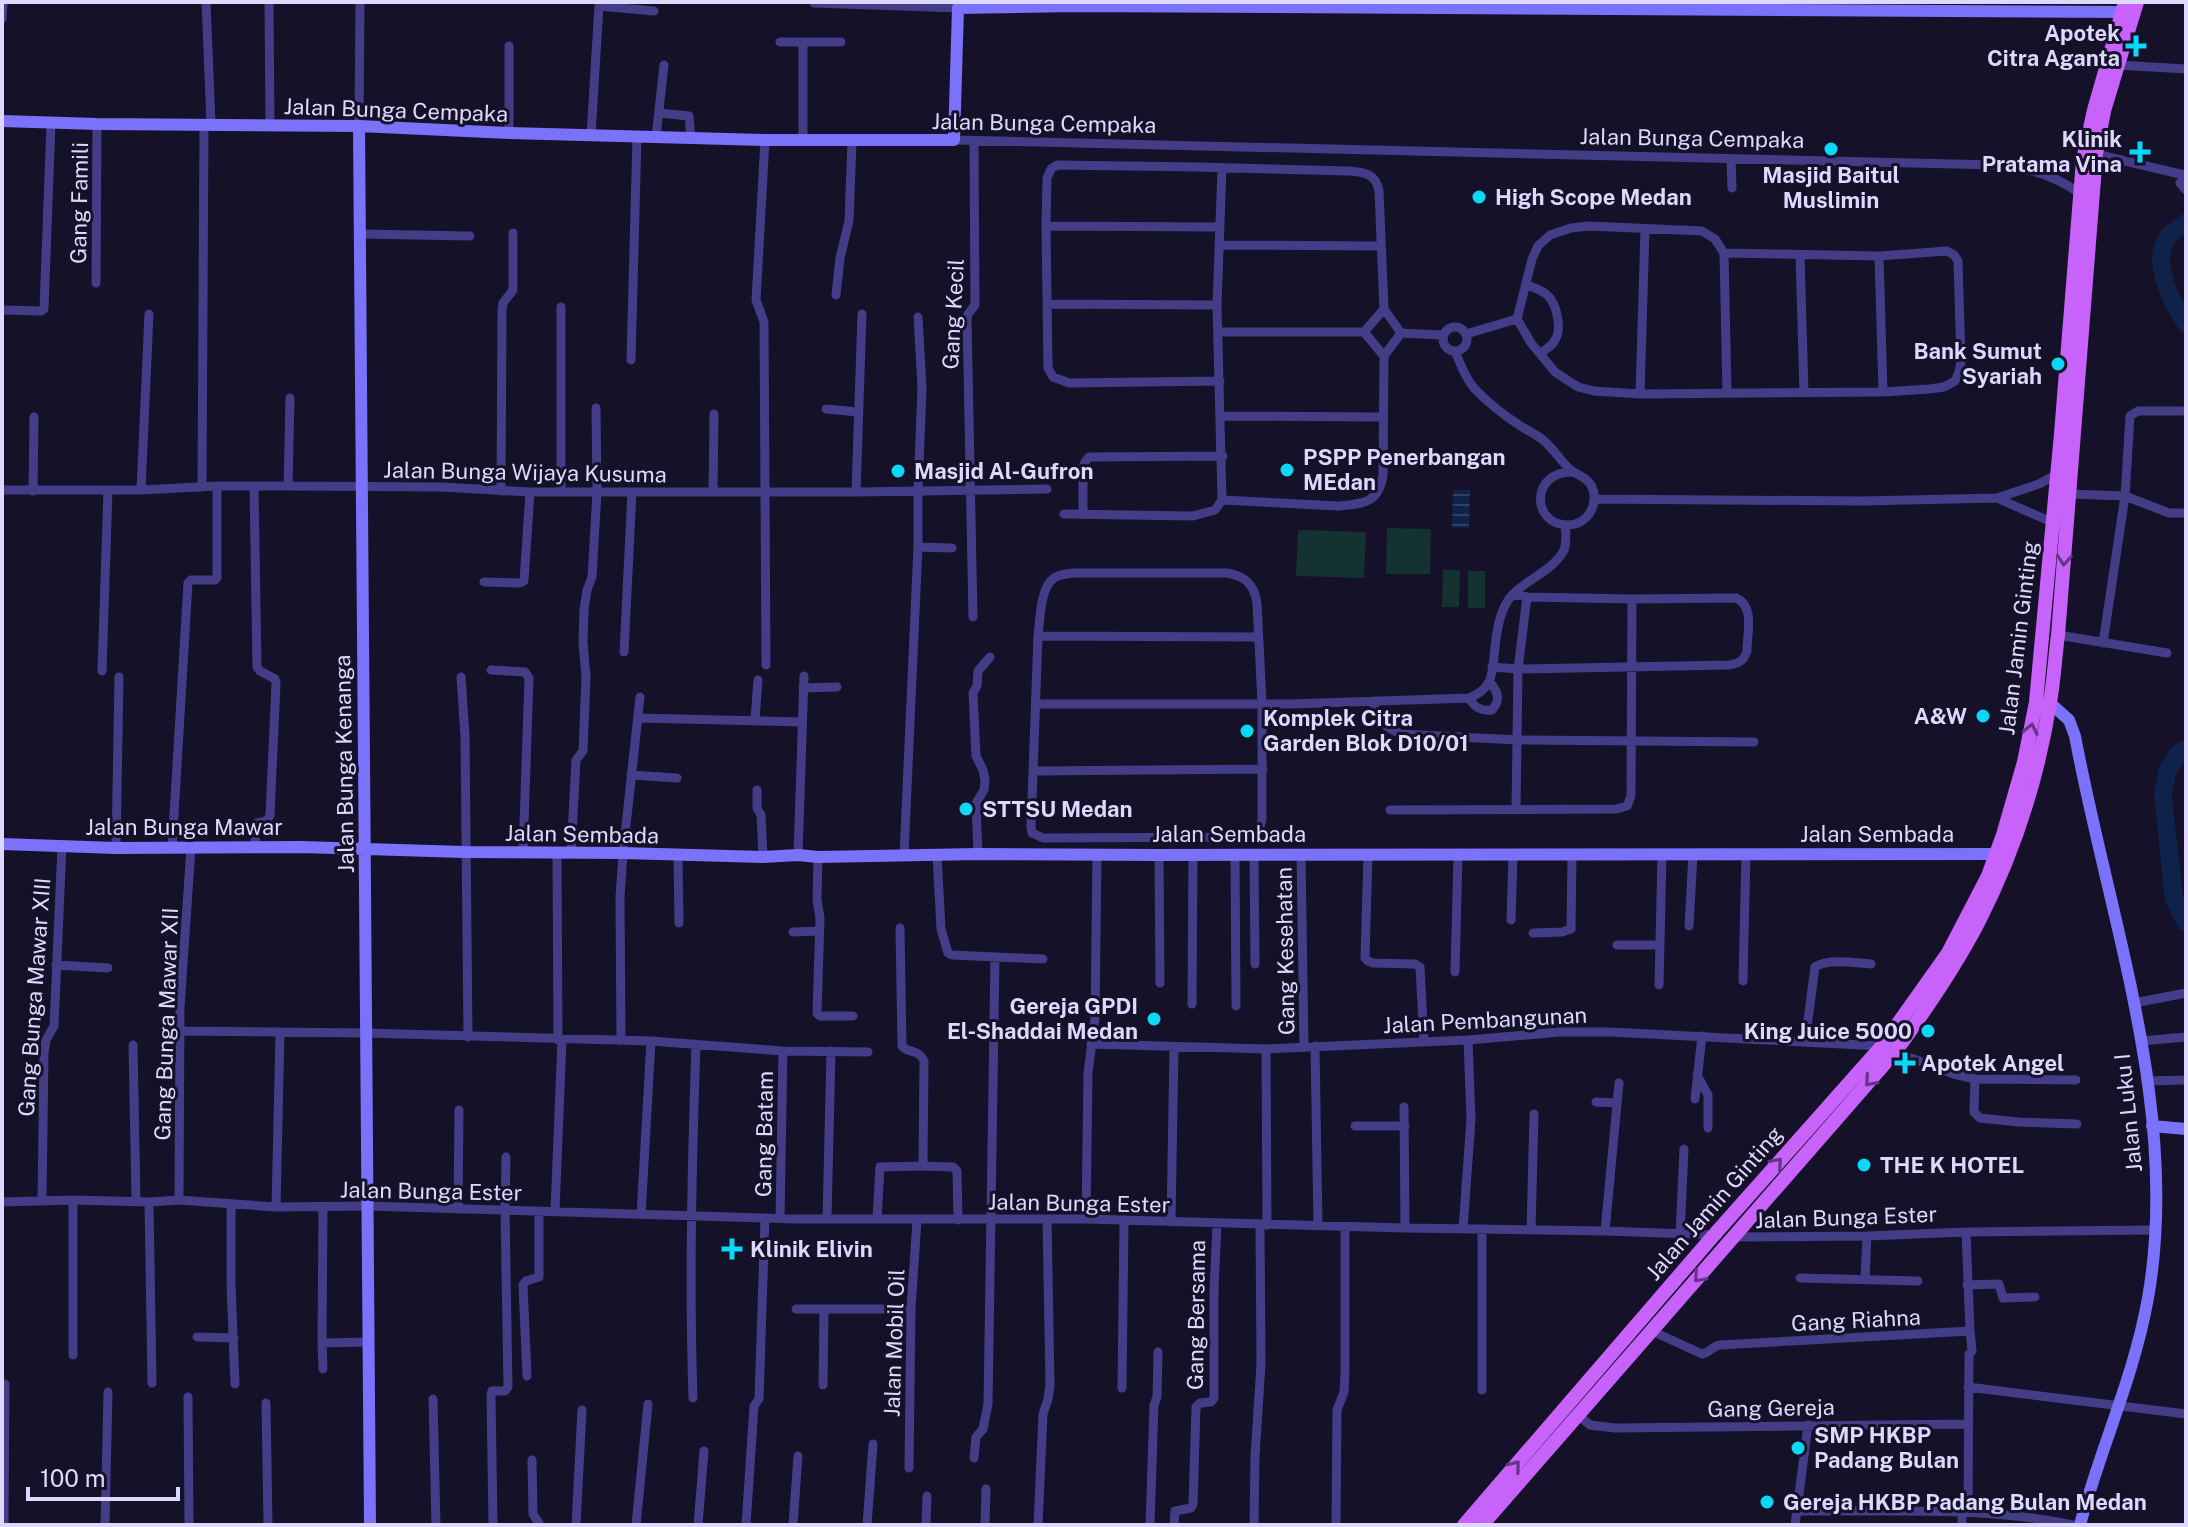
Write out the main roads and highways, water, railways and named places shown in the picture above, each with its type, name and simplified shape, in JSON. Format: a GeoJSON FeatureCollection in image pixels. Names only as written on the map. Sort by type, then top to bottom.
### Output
{"type":"FeatureCollection","features":[{"type":"Feature","properties":{"kind":"main road","name":"Jalan Jamin Ginting"},"geometry":{"type":"LineString","coordinates":[[1482,1525],[1735,1237],[1888,1049],[1969,917],[1997,854],[2024,762],[2036,702],[2060,525],[2096,154],[2129,7]]}},
{"type":"Feature","properties":{"kind":"main road","name":"Jalan Jamin Ginting"},"geometry":{"type":"LineString","coordinates":[[1464,1525],[1714,1235],[1936,996],[1997,883],[2029,794],[2050,703],[2058,635],[2060,525],[2069,494],[2064,474],[2079,193],[2094,110],[2129,7]]}},
{"type":"Feature","properties":{"kind":"water"},"geometry":{"type":"Polygon","coordinates":[[[1453,490],[1470,490],[1469,528],[1452,528],[1453,490]]]}},
{"type":"Feature","properties":{"kind":"waterway"},"geometry":{"type":"LineString","coordinates":[[2186,223],[2170,234],[2161,255],[2164,280],[2186,324]]}},
{"type":"Feature","properties":{"kind":"waterway"},"geometry":{"type":"LineString","coordinates":[[2186,749],[2178,754],[2167,771],[2163,796],[2174,899],[2186,923]]}},
{"type":"Feature","properties":{"kind":"place","name":"Apotek Citra Aganta"},"geometry":{"type":"Point","coordinates":[2136,46]}},
{"type":"Feature","properties":{"kind":"place","name":"Masjid Baitul Muslimin"},"geometry":{"type":"Point","coordinates":[1831,149]}},
{"type":"Feature","properties":{"kind":"place","name":"Klinik Pratama Vina"},"geometry":{"type":"Point","coordinates":[2140,152]}},
{"type":"Feature","properties":{"kind":"place","name":"High Scope Medan"},"geometry":{"type":"Point","coordinates":[1479,197]}},
{"type":"Feature","properties":{"kind":"place","name":"Bank Sumut Syariah"},"geometry":{"type":"Point","coordinates":[2058,364]}},
{"type":"Feature","properties":{"kind":"place","name":"PSPP Penerbangan MEdan"},"geometry":{"type":"Point","coordinates":[1287,470]}},
{"type":"Feature","properties":{"kind":"place","name":"Masjid Al-Gufron"},"geometry":{"type":"Point","coordinates":[898,471]}},
{"type":"Feature","properties":{"kind":"place","name":"A&W"},"geometry":{"type":"Point","coordinates":[1983,716]}},
{"type":"Feature","properties":{"kind":"place","name":"Komplek Citra Garden Blok D10/01"},"geometry":{"type":"Point","coordinates":[1247,731]}},
{"type":"Feature","properties":{"kind":"place","name":"STTSU Medan"},"geometry":{"type":"Point","coordinates":[966,809]}},
{"type":"Feature","properties":{"kind":"place","name":"Gereja GPDI El-Shaddai Medan"},"geometry":{"type":"Point","coordinates":[1154,1019]}},
{"type":"Feature","properties":{"kind":"place","name":"King Juice 5000"},"geometry":{"type":"Point","coordinates":[1928,1031]}},
{"type":"Feature","properties":{"kind":"place","name":"Apotek Angel"},"geometry":{"type":"Point","coordinates":[1905,1063]}},
{"type":"Feature","properties":{"kind":"place","name":"THE K HOTEL"},"geometry":{"type":"Point","coordinates":[1864,1165]}},
{"type":"Feature","properties":{"kind":"place","name":"Klinik Elivin"},"geometry":{"type":"Point","coordinates":[732,1249]}},
{"type":"Feature","properties":{"kind":"place","name":"SMP HKBP Padang Bulan"},"geometry":{"type":"Point","coordinates":[1798,1448]}},
{"type":"Feature","properties":{"kind":"place","name":"Gereja HKBP Padang Bulan Medan"},"geometry":{"type":"Point","coordinates":[1767,1502]}}]}
